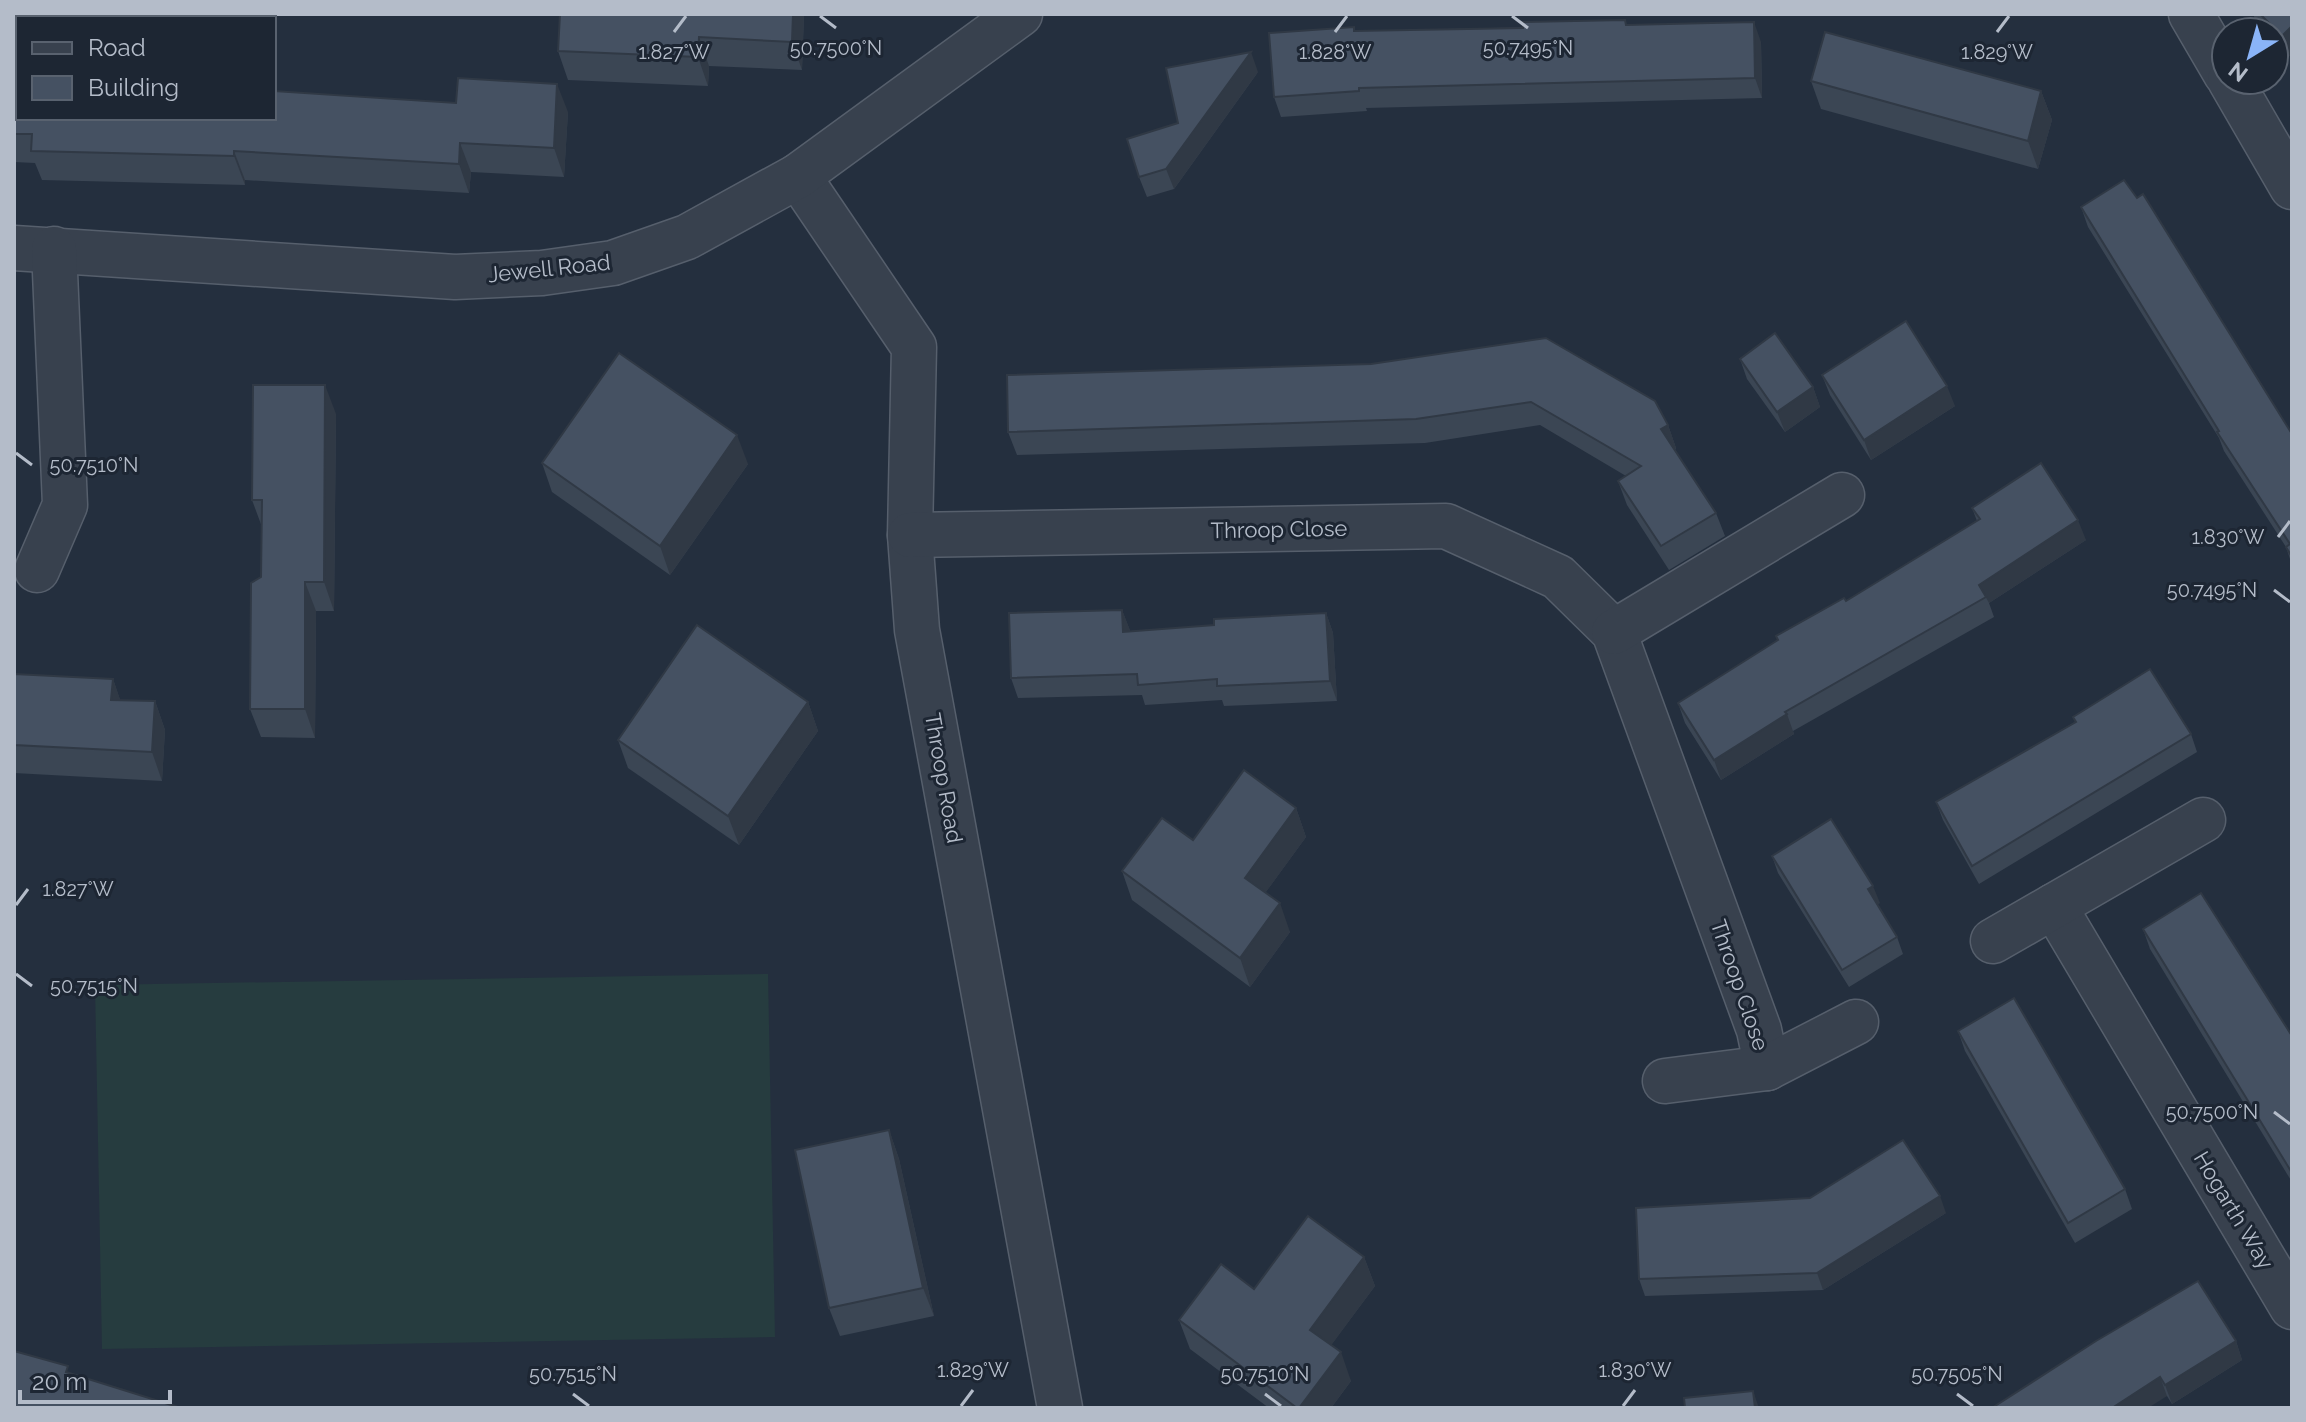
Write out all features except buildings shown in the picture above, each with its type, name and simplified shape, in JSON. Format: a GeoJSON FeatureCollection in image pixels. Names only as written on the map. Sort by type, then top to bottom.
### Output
{"type":"FeatureCollection","features":[{"type":"Feature","properties":{"kind":"street","name":"Jewell Road"},"geometry":{"type":"LineString","coordinates":[[37,570],[65,505],[34,248],[455,277],[542,273],[613,263],[687,237],[798,176],[1020,14]]}},
{"type":"Feature","properties":{"kind":"street"},"geometry":{"type":"LineString","coordinates":[[2191,14],[2210,47]]}},
{"type":"Feature","properties":{"kind":"street"},"geometry":{"type":"LineString","coordinates":[[2239,96],[2292,187]]}},
{"type":"Feature","properties":{"kind":"street","name":"Throop Road"},"geometry":{"type":"LineString","coordinates":[[798,176],[914,347],[910,535],[917,630],[1060,1408]]}},
{"type":"Feature","properties":{"kind":"street"},"geometry":{"type":"LineString","coordinates":[[1614,632],[1842,495]]}},
{"type":"Feature","properties":{"kind":"street","name":"Throop Close"},"geometry":{"type":"LineString","coordinates":[[910,535],[1446,526],[1558,577],[1614,632],[1759,1030],[1767,1068]]}},
{"type":"Feature","properties":{"kind":"street"},"geometry":{"type":"LineString","coordinates":[[1993,941],[2203,820]]}},
{"type":"Feature","properties":{"kind":"street","name":"Hogarth Way"},"geometry":{"type":"LineString","coordinates":[[2054,906],[2292,1307]]}},
{"type":"Feature","properties":{"kind":"street","name":"Throop Close"},"geometry":{"type":"LineString","coordinates":[[1665,1081],[1767,1068],[1856,1022]]}},
{"type":"Feature","properties":{"kind":"green space"},"geometry":{"type":"Polygon","coordinates":[[[768,974],[775,1337],[102,1349],[95,985],[768,974]]]}}]}
